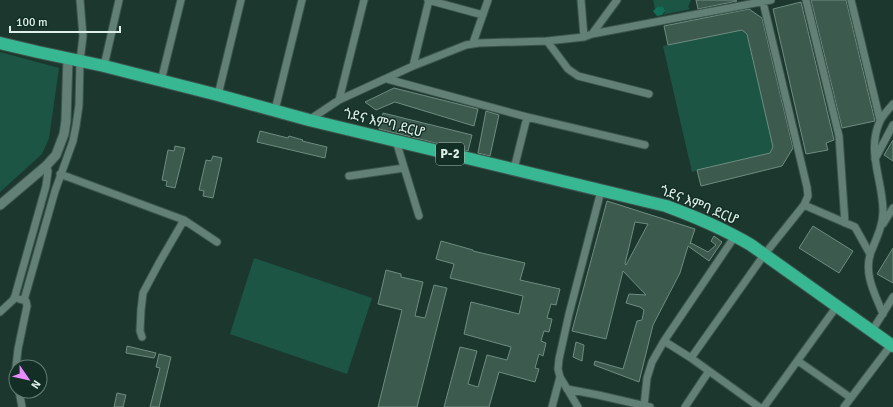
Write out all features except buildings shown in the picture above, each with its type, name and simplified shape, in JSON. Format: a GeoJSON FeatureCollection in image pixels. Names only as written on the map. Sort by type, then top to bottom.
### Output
{"type":"FeatureCollection","features":[{"type":"Feature","properties":{"kind":"highway","name":"ጎደና እምባ ደርሆ"},"geometry":{"type":"LineString","coordinates":[[0,43],[104,66],[218,94],[310,120],[666,206],[735,236],[872,331]]}},
{"type":"Feature","properties":{"kind":"highway","name":"P-2"},"geometry":{"type":"LineString","coordinates":[[872,331],[892,345]]}},
{"type":"Feature","properties":{"kind":"street"},"geometry":{"type":"LineString","coordinates":[[17,359],[27,306],[26,301],[24,300],[60,174],[73,140],[76,126],[79,105],[80,61],[83,33],[80,0]]}},
{"type":"Feature","properties":{"kind":"street"},"geometry":{"type":"LineString","coordinates":[[104,66],[120,0]]}},
{"type":"Feature","properties":{"kind":"street"},"geometry":{"type":"LineString","coordinates":[[161,81],[181,0]]}},
{"type":"Feature","properties":{"kind":"street"},"geometry":{"type":"LineString","coordinates":[[218,94],[241,0]]}},
{"type":"Feature","properties":{"kind":"street"},"geometry":{"type":"LineString","coordinates":[[275,110],[302,0]]}},
{"type":"Feature","properties":{"kind":"street"},"geometry":{"type":"LineString","coordinates":[[339,100],[364,0]]}},
{"type":"Feature","properties":{"kind":"street"},"geometry":{"type":"LineString","coordinates":[[413,66],[428,0],[483,16]]}},
{"type":"Feature","properties":{"kind":"street"},"geometry":{"type":"LineString","coordinates":[[473,43],[488,0]]}},
{"type":"Feature","properties":{"kind":"street"},"geometry":{"type":"LineString","coordinates":[[581,0],[584,37]]}},
{"type":"Feature","properties":{"kind":"street"},"geometry":{"type":"LineString","coordinates":[[592,34],[617,0]]}},
{"type":"Feature","properties":{"kind":"street"},"geometry":{"type":"LineString","coordinates":[[310,120],[339,100],[413,66],[473,43],[547,41],[584,37],[592,34],[771,0]]}},
{"type":"Feature","properties":{"kind":"street"},"geometry":{"type":"LineString","coordinates":[[806,0],[839,136],[845,223]]}},
{"type":"Feature","properties":{"kind":"street"},"geometry":{"type":"LineString","coordinates":[[851,0],[880,120],[874,148],[882,197],[882,225]]}},
{"type":"Feature","properties":{"kind":"street"},"geometry":{"type":"LineString","coordinates":[[691,358],[764,255],[804,205],[808,196],[763,2]]}},
{"type":"Feature","properties":{"kind":"street"},"geometry":{"type":"LineString","coordinates":[[547,41],[568,69],[578,76],[649,94]]}},
{"type":"Feature","properties":{"kind":"street"},"geometry":{"type":"LineString","coordinates":[[0,206],[46,166],[56,155],[64,134],[67,110],[68,58]]}},
{"type":"Feature","properties":{"kind":"street"},"geometry":{"type":"LineString","coordinates":[[387,78],[527,117],[645,145]]}},
{"type":"Feature","properties":{"kind":"street"},"geometry":{"type":"LineString","coordinates":[[880,120],[893,104]]}},
{"type":"Feature","properties":{"kind":"street"},"geometry":{"type":"LineString","coordinates":[[514,169],[527,117]]}},
{"type":"Feature","properties":{"kind":"street"},"geometry":{"type":"LineString","coordinates":[[875,159],[893,125]]}},
{"type":"Feature","properties":{"kind":"street"},"geometry":{"type":"LineString","coordinates":[[396,141],[420,216]]}},
{"type":"Feature","properties":{"kind":"street"},"geometry":{"type":"LineString","coordinates":[[0,312],[13,300],[46,186],[48,171],[46,166]]}},
{"type":"Feature","properties":{"kind":"street"},"geometry":{"type":"LineString","coordinates":[[348,176],[404,168]]}},
{"type":"Feature","properties":{"kind":"street"},"geometry":{"type":"LineString","coordinates":[[60,174],[184,220],[217,242]]}},
{"type":"Feature","properties":{"kind":"street"},"geometry":{"type":"LineString","coordinates":[[578,407],[560,377],[558,364],[569,314],[601,191]]}},
{"type":"Feature","properties":{"kind":"street"},"geometry":{"type":"LineString","coordinates":[[804,205],[857,229],[870,254]]}},
{"type":"Feature","properties":{"kind":"street"},"geometry":{"type":"LineString","coordinates":[[883,314],[871,284],[868,270],[870,254],[882,225],[893,208]]}},
{"type":"Feature","properties":{"kind":"street"},"geometry":{"type":"LineString","coordinates":[[142,337],[140,331],[143,293],[158,263],[184,220]]}},
{"type":"Feature","properties":{"kind":"street"},"geometry":{"type":"LineString","coordinates":[[567,389],[647,406],[647,378],[652,362],[664,341],[735,236]]}},
{"type":"Feature","properties":{"kind":"street"},"geometry":{"type":"LineString","coordinates":[[872,331],[893,297]]}},
{"type":"Feature","properties":{"kind":"street"},"geometry":{"type":"LineString","coordinates":[[13,300],[24,300]]}},
{"type":"Feature","properties":{"kind":"street"},"geometry":{"type":"LineString","coordinates":[[764,407],[837,306]]}},
{"type":"Feature","properties":{"kind":"street"},"geometry":{"type":"LineString","coordinates":[[664,341],[691,358],[759,407]]}},
{"type":"Feature","properties":{"kind":"street"},"geometry":{"type":"LineString","coordinates":[[844,407],[892,345]]}},
{"type":"Feature","properties":{"kind":"street"},"geometry":{"type":"LineString","coordinates":[[798,361],[851,398]]}},
{"type":"Feature","properties":{"kind":"street"},"geometry":{"type":"LineString","coordinates":[[685,407],[709,371]]}},
{"type":"Feature","properties":{"kind":"street"},"geometry":{"type":"LineString","coordinates":[[552,407],[560,377]]}},
{"type":"Feature","properties":{"kind":"green space"},"geometry":{"type":"Polygon","coordinates":[[[653,0],[691,0],[688,7],[690,9],[662,15],[665,13],[660,6],[655,9],[653,0]]]}},
{"type":"Feature","properties":{"kind":"green space"},"geometry":{"type":"Polygon","coordinates":[[[658,6],[663,7],[665,11],[662,15],[657,16],[653,11],[658,6]]]}},
{"type":"Feature","properties":{"kind":"green space"},"geometry":{"type":"Polygon","coordinates":[[[746,7],[763,19],[793,148],[782,166],[701,186],[697,170],[692,172],[663,46],[668,45],[664,26],[746,7]]]}},
{"type":"Feature","properties":{"kind":"green space"},"geometry":{"type":"Polygon","coordinates":[[[0,52],[59,68],[49,138],[42,154],[0,192],[0,52]]]}},
{"type":"Feature","properties":{"kind":"green space"},"geometry":{"type":"Polygon","coordinates":[[[254,258],[372,298],[347,374],[230,334],[254,258]]]}}]}
